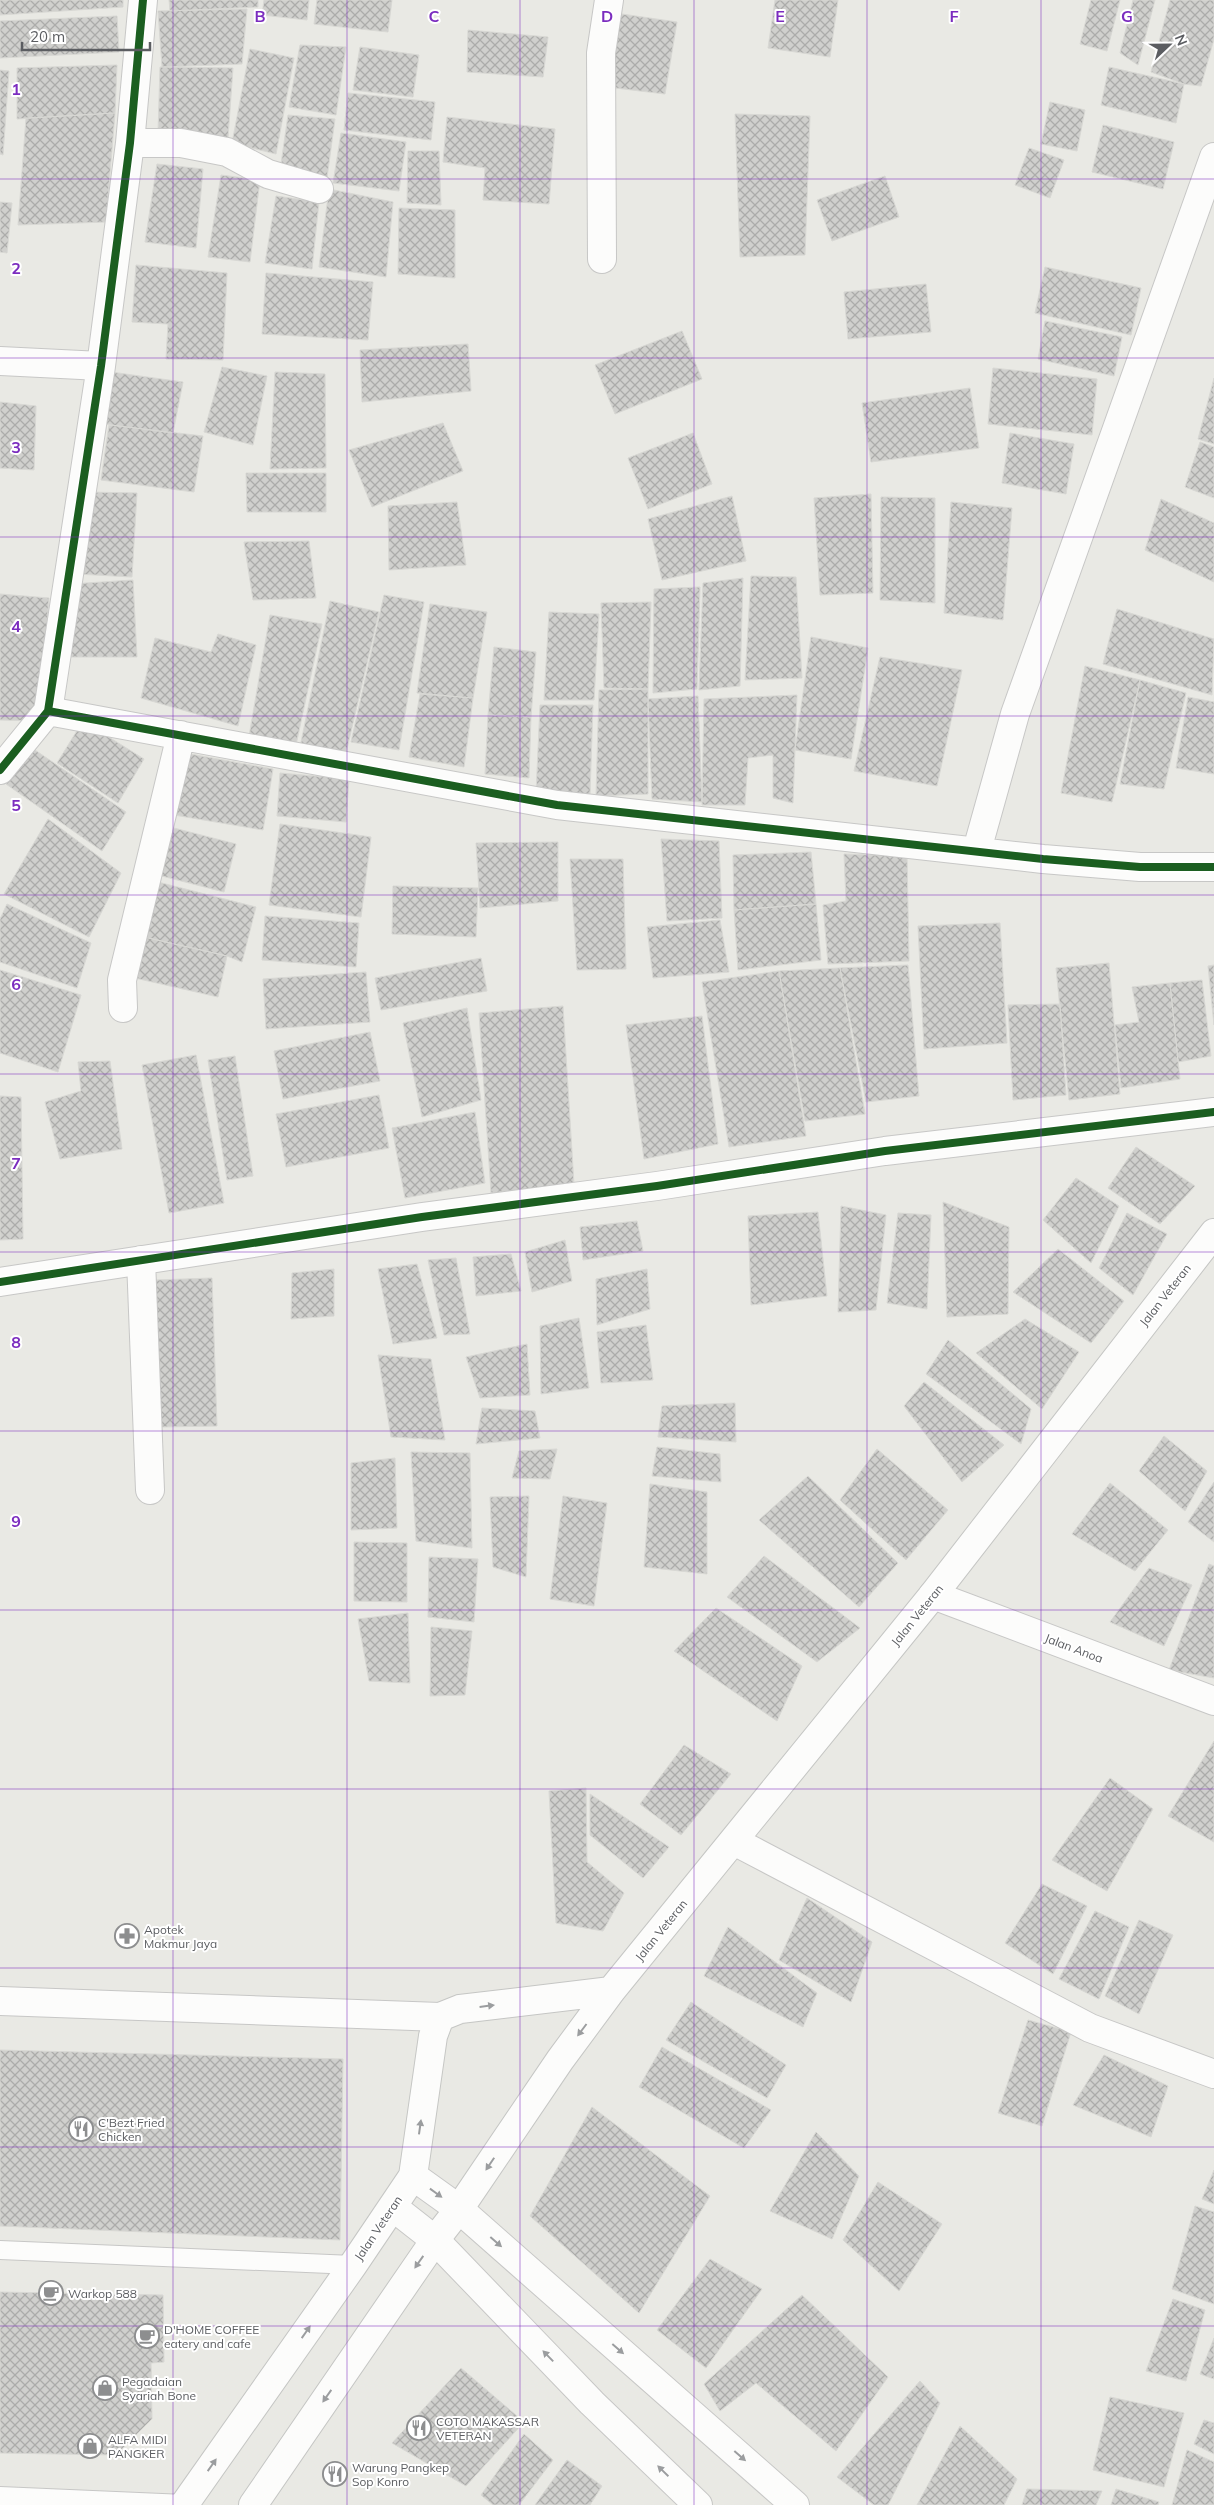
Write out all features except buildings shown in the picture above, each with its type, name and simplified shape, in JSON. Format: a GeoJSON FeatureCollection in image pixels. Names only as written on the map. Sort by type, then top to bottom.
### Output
{"type":"FeatureCollection","features":[{"type":"Feature","properties":{"kind":"street"},"geometry":{"type":"LineString","coordinates":[[0,770],[48,711],[101,366],[130,144],[143,0]]}},
{"type":"Feature","properties":{"kind":"street"},"geometry":{"type":"LineString","coordinates":[[602,259],[601,53],[609,0]]}},
{"type":"Feature","properties":{"kind":"street"},"geometry":{"type":"LineString","coordinates":[[130,144],[181,143],[227,152],[268,174],[319,189]]}},
{"type":"Feature","properties":{"kind":"street"},"geometry":{"type":"LineString","coordinates":[[977,850],[1015,714],[1214,157]]}},
{"type":"Feature","properties":{"kind":"street"},"geometry":{"type":"LineString","coordinates":[[0,361],[101,366]]}},
{"type":"Feature","properties":{"kind":"street"},"geometry":{"type":"LineString","coordinates":[[48,711],[557,805],[977,850],[1044,859],[1140,867],[1214,867]]}},
{"type":"Feature","properties":{"kind":"street"},"geometry":{"type":"LineString","coordinates":[[123,1008],[122,980],[181,735]]}},
{"type":"Feature","properties":{"kind":"street"},"geometry":{"type":"LineString","coordinates":[[0,1282],[422,1217],[657,1186],[885,1151],[1214,1112]]}},
{"type":"Feature","properties":{"kind":"street","name":"Jalan Veteran"},"geometry":{"type":"LineString","coordinates":[[252,2505],[435,2240],[459,2209],[560,2060],[611,1991],[933,1595],[1214,1232]]}},
{"type":"Feature","properties":{"kind":"street"},"geometry":{"type":"LineString","coordinates":[[141,1260],[150,1490]]}},
{"type":"Feature","properties":{"kind":"street","name":"Jalan Anoa"},"geometry":{"type":"LineString","coordinates":[[933,1595],[1214,1701]]}},
{"type":"Feature","properties":{"kind":"street"},"geometry":{"type":"LineString","coordinates":[[734,1841],[1090,2028],[1214,2074]]}},
{"type":"Feature","properties":{"kind":"street"},"geometry":{"type":"LineString","coordinates":[[0,2001],[440,2017],[460,2009],[611,1991]]}},
{"type":"Feature","properties":{"kind":"street","name":"Jalan Veteran"},"geometry":{"type":"LineString","coordinates":[[185,2505],[413,2176],[433,2036],[440,2017]]}},
{"type":"Feature","properties":{"kind":"street"},"geometry":{"type":"LineString","coordinates":[[413,2176],[459,2209],[795,2505]]}},
{"type":"Feature","properties":{"kind":"street"},"geometry":{"type":"LineString","coordinates":[[393,2206],[435,2240],[592,2403],[698,2505]]}},
{"type":"Feature","properties":{"kind":"lane"},"geometry":{"type":"LineString","coordinates":[[0,2250],[353,2265]]}},
{"type":"Feature","properties":{"kind":"lane"},"geometry":{"type":"LineString","coordinates":[[0,2496],[185,2505]]}},
{"type":"Feature","properties":{"kind":"cycle path"},"geometry":{"type":"LineString","coordinates":[[0,770],[48,711],[101,366],[130,143],[143,0]]}},
{"type":"Feature","properties":{"kind":"cycle path"},"geometry":{"type":"LineString","coordinates":[[48,711],[557,805],[1043,859],[1140,867],[1214,867]]}},
{"type":"Feature","properties":{"kind":"cycle path"},"geometry":{"type":"LineString","coordinates":[[0,1282],[422,1217],[657,1186],[885,1151],[1214,1112]]}},
{"type":"Feature","properties":{"kind":"place","name":"Apotek Makmur Jaya"},"geometry":{"type":"Point","coordinates":[127,1936]}},
{"type":"Feature","properties":{"kind":"place","name":"C'Bezt Fried Chicken"},"geometry":{"type":"Point","coordinates":[81,2129]}},
{"type":"Feature","properties":{"kind":"place","name":"Warkop 588"},"geometry":{"type":"Point","coordinates":[51,2293]}},
{"type":"Feature","properties":{"kind":"place","name":"D'HOME COFFEE eatery and cafe"},"geometry":{"type":"Point","coordinates":[147,2336]}},
{"type":"Feature","properties":{"kind":"place","name":"Pegadaian Syariah Bone"},"geometry":{"type":"Point","coordinates":[105,2388]}},
{"type":"Feature","properties":{"kind":"place","name":"COTO MAKASSAR VETERAN"},"geometry":{"type":"Point","coordinates":[419,2428]}},
{"type":"Feature","properties":{"kind":"place","name":"ALFA MIDI PANGKER"},"geometry":{"type":"Point","coordinates":[90,2446]}},
{"type":"Feature","properties":{"kind":"place","name":"Warung Pangkep Sop Konro"},"geometry":{"type":"Point","coordinates":[335,2474]}}]}
